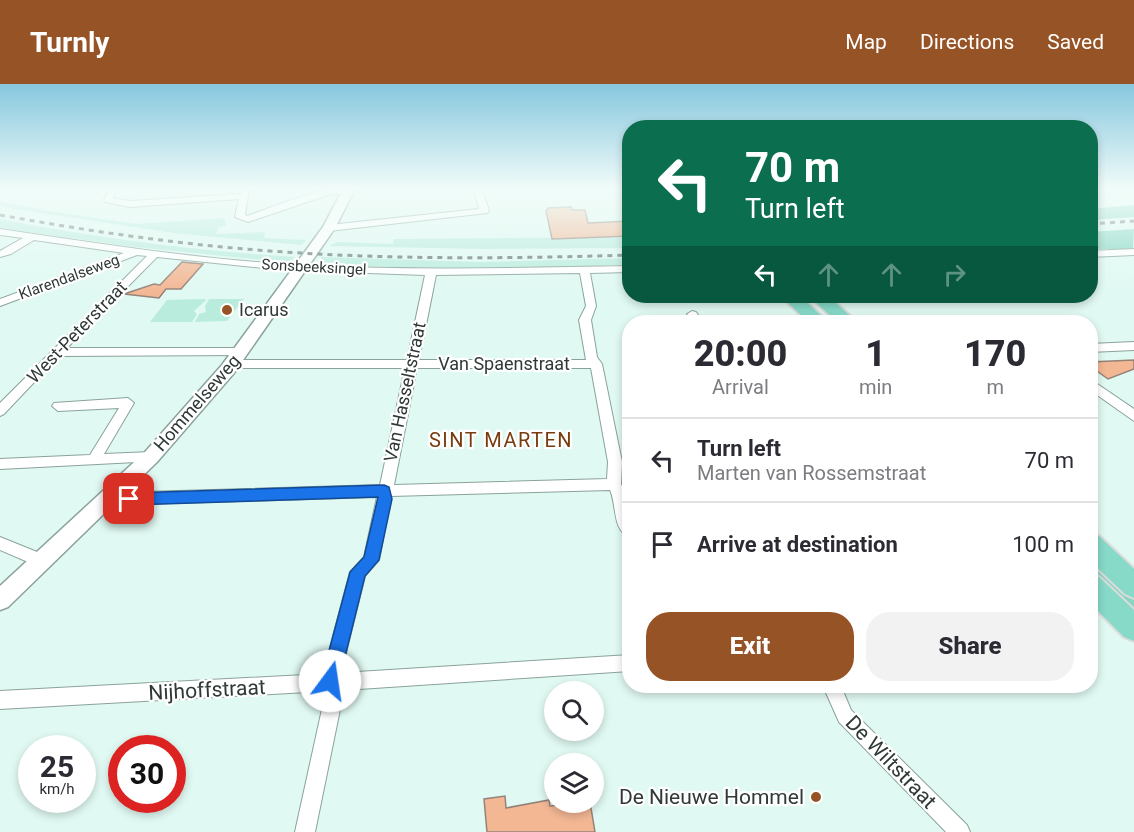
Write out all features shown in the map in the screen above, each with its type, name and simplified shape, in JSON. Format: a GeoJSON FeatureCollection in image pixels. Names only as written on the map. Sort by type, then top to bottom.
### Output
{"type":"FeatureCollection","features":[{"type":"Feature","properties":{"kind":"main road"},"geometry":{"type":"LineString","coordinates":[[798,303],[811,315]]}},
{"type":"Feature","properties":{"kind":"main road"},"geometry":{"type":"LineString","coordinates":[[826,303],[840,315]]}},
{"type":"Feature","properties":{"kind":"main road"},"geometry":{"type":"LineString","coordinates":[[1098,552],[1134,586]]}},
{"type":"Feature","properties":{"kind":"main road"},"geometry":{"type":"LineString","coordinates":[[1098,593],[1134,628]]}},
{"type":"Feature","properties":{"kind":"street","name":"Hommelseweg"},"geometry":{"type":"LineString","coordinates":[[0,600],[151,457],[236,358],[330,224]]}},
{"type":"Feature","properties":{"kind":"street"},"geometry":{"type":"LineString","coordinates":[[328,228],[365,224]]}},
{"type":"Feature","properties":{"kind":"street","name":"Sonsbeeksingel"},"geometry":{"type":"LineString","coordinates":[[0,232],[138,252],[282,267],[431,272],[622,270]]}},
{"type":"Feature","properties":{"kind":"street"},"geometry":{"type":"LineString","coordinates":[[4,253],[32,237]]}},
{"type":"Feature","properties":{"kind":"street","name":"Klarendalseweg"},"geometry":{"type":"LineString","coordinates":[[0,303],[138,252]]}},
{"type":"Feature","properties":{"kind":"street"},"geometry":{"type":"LineString","coordinates":[[1098,254],[1134,252]]}},
{"type":"Feature","properties":{"kind":"street","name":"West-Peterstraat"},"geometry":{"type":"LineString","coordinates":[[0,411],[155,254]]}},
{"type":"Feature","properties":{"kind":"street"},"geometry":{"type":"LineString","coordinates":[[585,271],[591,306],[585,320],[591,358],[596,364],[615,462],[614,484],[622,505]]}},
{"type":"Feature","properties":{"kind":"street","name":"Van Hasseltstraat"},"geometry":{"type":"LineString","coordinates":[[306,830],[334,681],[358,572],[371,560],[431,272]]}},
{"type":"Feature","properties":{"kind":"street"},"geometry":{"type":"LineString","coordinates":[[1098,348],[1134,346]]}},
{"type":"Feature","properties":{"kind":"street","name":"Van Spaenstraat"},"geometry":{"type":"LineString","coordinates":[[56,352],[410,364],[596,364]]}},
{"type":"Feature","properties":{"kind":"street"},"geometry":{"type":"LineString","coordinates":[[1098,389],[1134,416]]}},
{"type":"Feature","properties":{"kind":"street"},"geometry":{"type":"LineString","coordinates":[[58,406],[128,404],[94,459]]}},
{"type":"Feature","properties":{"kind":"street"},"geometry":{"type":"LineString","coordinates":[[0,465],[151,457]]}},
{"type":"Feature","properties":{"kind":"street"},"geometry":{"type":"LineString","coordinates":[[108,499],[614,484]]}},
{"type":"Feature","properties":{"kind":"street"},"geometry":{"type":"LineString","coordinates":[[0,543],[42,561]]}},
{"type":"Feature","properties":{"kind":"street","name":"Nijhoffstraat"},"geometry":{"type":"LineString","coordinates":[[0,700],[192,691],[622,663]]}},
{"type":"Feature","properties":{"kind":"street","name":"De Wiltstraat"},"geometry":{"type":"LineString","coordinates":[[835,693],[845,716],[960,832]]}},
{"type":"Feature","properties":{"kind":"green space"},"geometry":{"type":"Polygon","coordinates":[[[0,224],[28,224],[147,243],[295,257],[283,262],[135,247],[0,228],[0,224]]]}},
{"type":"Feature","properties":{"kind":"green space"},"geometry":{"type":"Polygon","coordinates":[[[114,224],[226,224],[218,228],[216,234],[265,232],[264,238],[306,240],[302,245],[174,233],[114,224]]]}},
{"type":"Feature","properties":{"kind":"green space"},"geometry":{"type":"Polygon","coordinates":[[[1134,229],[1133,249],[1098,249],[1098,231],[1134,229]]]}},
{"type":"Feature","properties":{"kind":"green space"},"geometry":{"type":"Polygon","coordinates":[[[622,237],[622,248],[485,249],[329,246],[337,242],[393,244],[394,239],[622,237]]]}},
{"type":"Feature","properties":{"kind":"green space"},"geometry":{"type":"Polygon","coordinates":[[[321,257],[479,262],[622,258],[622,265],[478,268],[326,265],[320,261],[321,257]]]}},
{"type":"Feature","properties":{"kind":"green space"},"geometry":{"type":"Polygon","coordinates":[[[209,299],[244,299],[227,321],[195,322],[199,314],[206,312],[205,306],[209,299]]]}},
{"type":"Feature","properties":{"kind":"green space"},"geometry":{"type":"Polygon","coordinates":[[[167,300],[206,300],[194,311],[197,314],[192,322],[150,322],[167,300]]]}},
{"type":"Feature","properties":{"kind":"green space"},"geometry":{"type":"Polygon","coordinates":[[[1098,561],[1134,598],[1134,616],[1098,580],[1098,561]]]}},
{"type":"Feature","properties":{"kind":"building"},"geometry":{"type":"Polygon","coordinates":[[[549,224],[622,224],[622,236],[552,239],[549,224]]]}},
{"type":"Feature","properties":{"kind":"building"},"geometry":{"type":"Polygon","coordinates":[[[182,262],[203,264],[181,289],[166,289],[159,298],[124,294],[154,284],[160,285],[182,262]]]}},
{"type":"Feature","properties":{"kind":"building"},"geometry":{"type":"Polygon","coordinates":[[[1134,360],[1134,369],[1108,379],[1098,372],[1098,362],[1134,360]]]}},
{"type":"Feature","properties":{"kind":"building"},"geometry":{"type":"Polygon","coordinates":[[[505,796],[506,808],[544,801],[544,813],[592,813],[595,832],[487,832],[484,799],[505,796]]]}},
{"type":"Feature","properties":{"kind":"railway"},"geometry":{"type":"LineString","coordinates":[[52,224],[205,245],[333,255],[432,258],[622,255]]}},
{"type":"Feature","properties":{"kind":"place","name":"Icarus"},"geometry":{"type":"Point","coordinates":[227,310]}},
{"type":"Feature","properties":{"kind":"place","name":"De Nieuwe Hommel"},"geometry":{"type":"Point","coordinates":[816,797]}},
{"type":"Feature","properties":{"kind":"district","name":"SINT MARTEN"},"geometry":{"type":"Point","coordinates":[501,440]}},
{"type":"Feature","properties":{"kind":"route"},"geometry":{"type":"LineString","coordinates":[[129,499],[384,491],[385,499],[371,560],[358,572],[330,681]]}}]}
